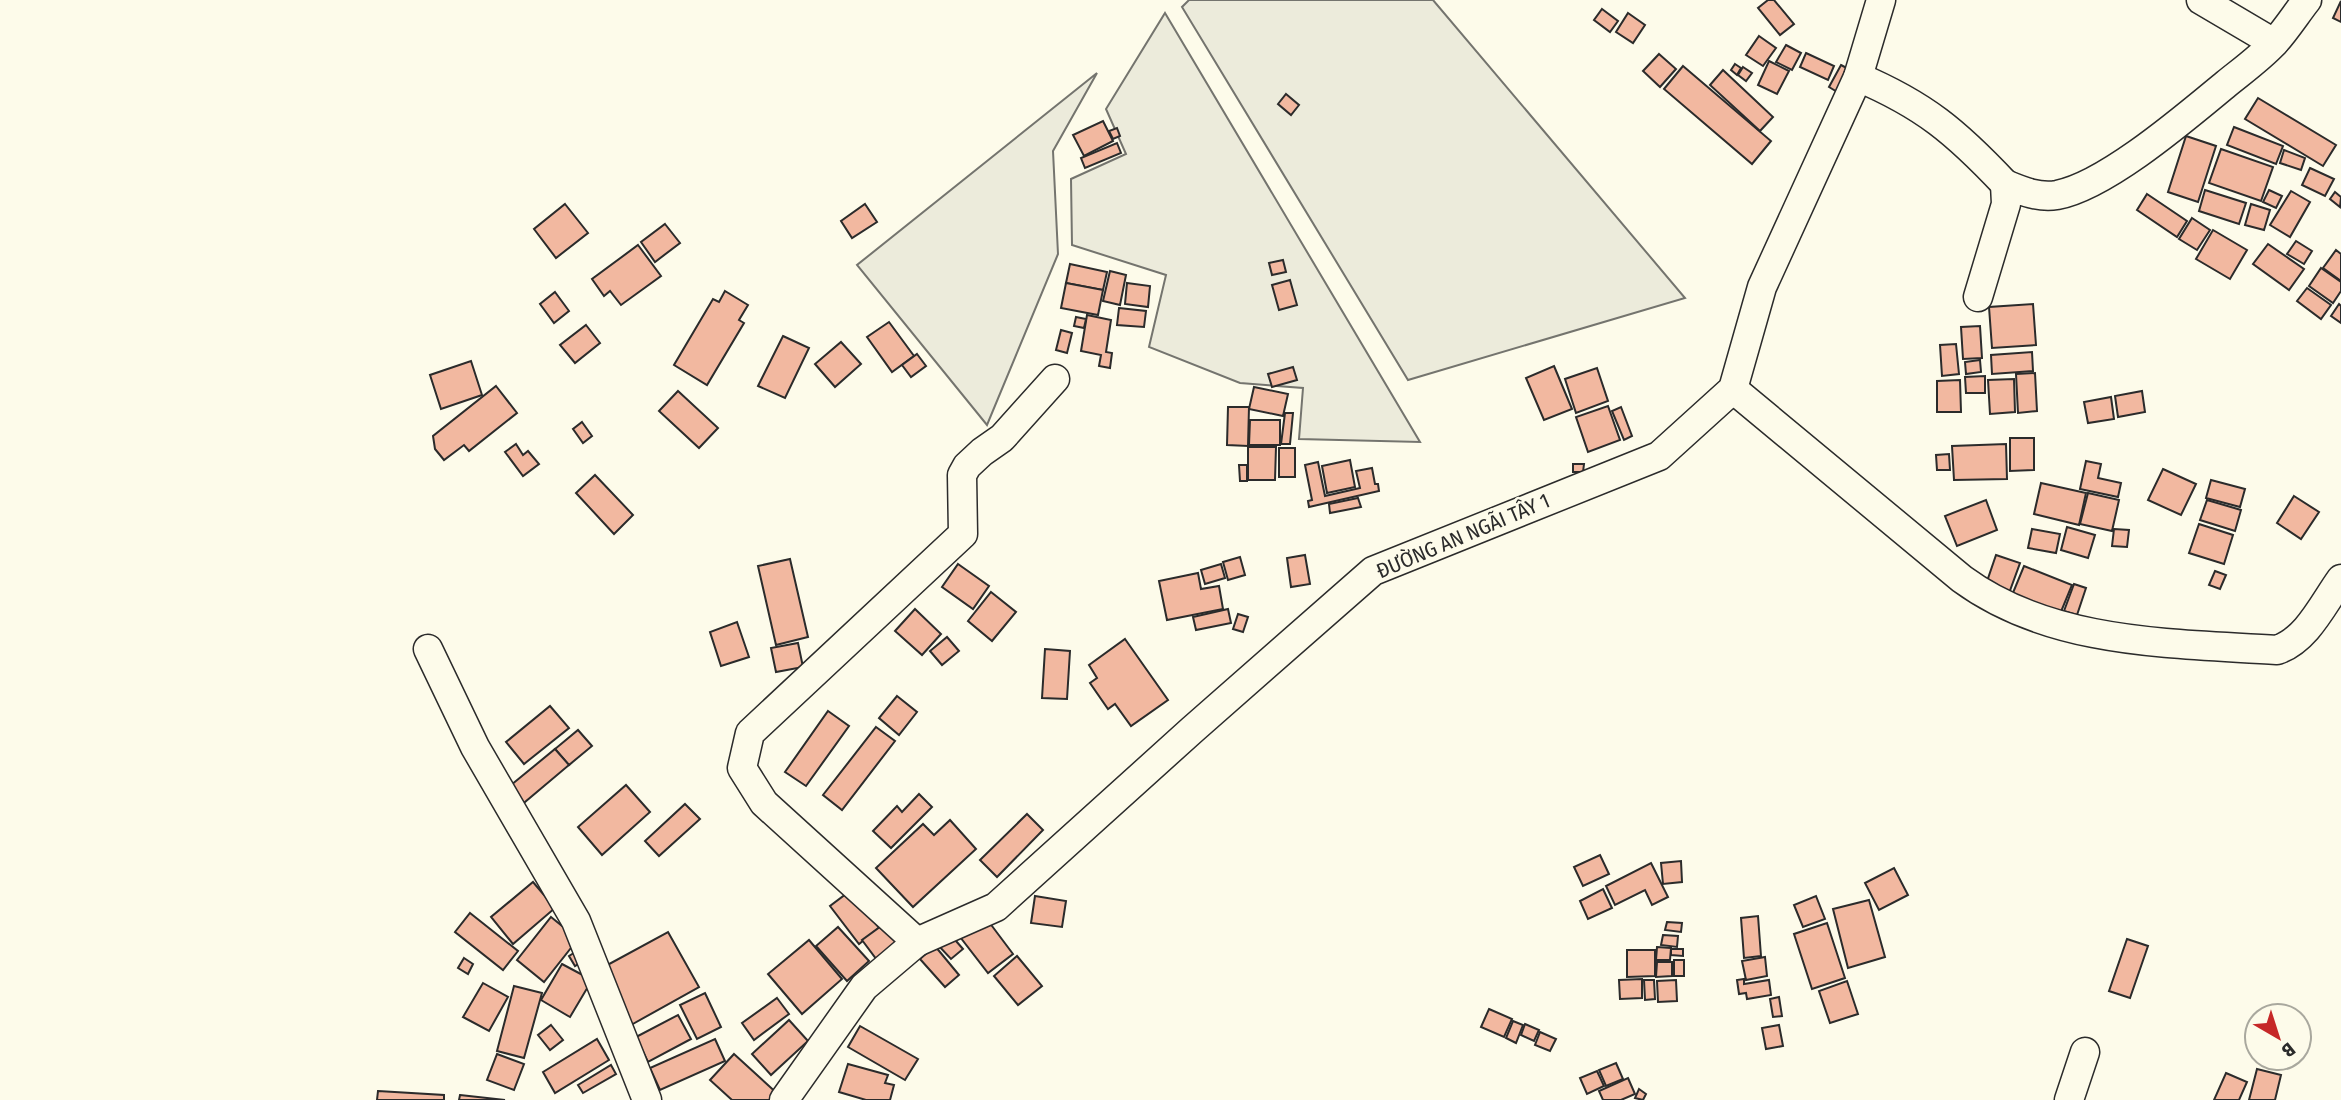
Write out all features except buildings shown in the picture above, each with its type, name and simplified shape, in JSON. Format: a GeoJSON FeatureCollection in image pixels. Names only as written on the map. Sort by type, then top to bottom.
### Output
{"type":"FeatureCollection","features":[{"type":"Feature","properties":{"kind":"street"},"geometry":{"type":"LineString","coordinates":[[1881,0],[1858,77],[1762,287],[1733,389],[1983,595],[2051,624],[2133,638],[2277,650],[2290,646],[2300,636],[2341,579]]}},
{"type":"Feature","properties":{"kind":"street"},"geometry":{"type":"LineString","coordinates":[[2201,0],[2274,43]]}},
{"type":"Feature","properties":{"kind":"street"},"geometry":{"type":"LineString","coordinates":[[1858,77],[1920,107],[1965,143],[2005,184],[2032,195],[2055,195],[2079,188],[2107,173],[2157,138],[2274,43],[2306,0]]}},
{"type":"Feature","properties":{"kind":"street"},"geometry":{"type":"LineString","coordinates":[[1978,297],[2006,204],[2005,184]]}},
{"type":"Feature","properties":{"kind":"street"},"geometry":{"type":"LineString","coordinates":[[917,942],[764,803],[742,768],[750,733],[963,534],[961,475],[982,452],[1002,438],[1055,379]]}},
{"type":"Feature","properties":{"kind":"street","name":"ĐƯỜNG AN NGÃI TÂY 1"},"geometry":{"type":"LineString","coordinates":[[784,1100],[864,987],[917,942],[996,907],[1373,571],[1659,456],[1733,389]]}},
{"type":"Feature","properties":{"kind":"street"},"geometry":{"type":"LineString","coordinates":[[428,649],[475,747],[576,921],[647,1100]]}},
{"type":"Feature","properties":{"kind":"street"},"geometry":{"type":"LineString","coordinates":[[2069,1100],[2085,1052]]}},
{"type":"Feature","properties":{"kind":"shaded area"},"geometry":{"type":"Polygon","coordinates":[[[1189,0],[1433,0],[1685,298],[1408,380],[1182,7],[1189,0]]]}},
{"type":"Feature","properties":{"kind":"shaded area"},"geometry":{"type":"Polygon","coordinates":[[[1165,13],[1420,442],[1299,439],[1303,388],[1240,383],[1149,347],[1166,275],[1072,245],[1071,179],[1126,154],[1106,109],[1165,13]]]}},
{"type":"Feature","properties":{"kind":"shaded area"},"geometry":{"type":"Polygon","coordinates":[[[1097,73],[1053,151],[1058,254],[987,425],[857,265],[1097,73]]]}}]}
